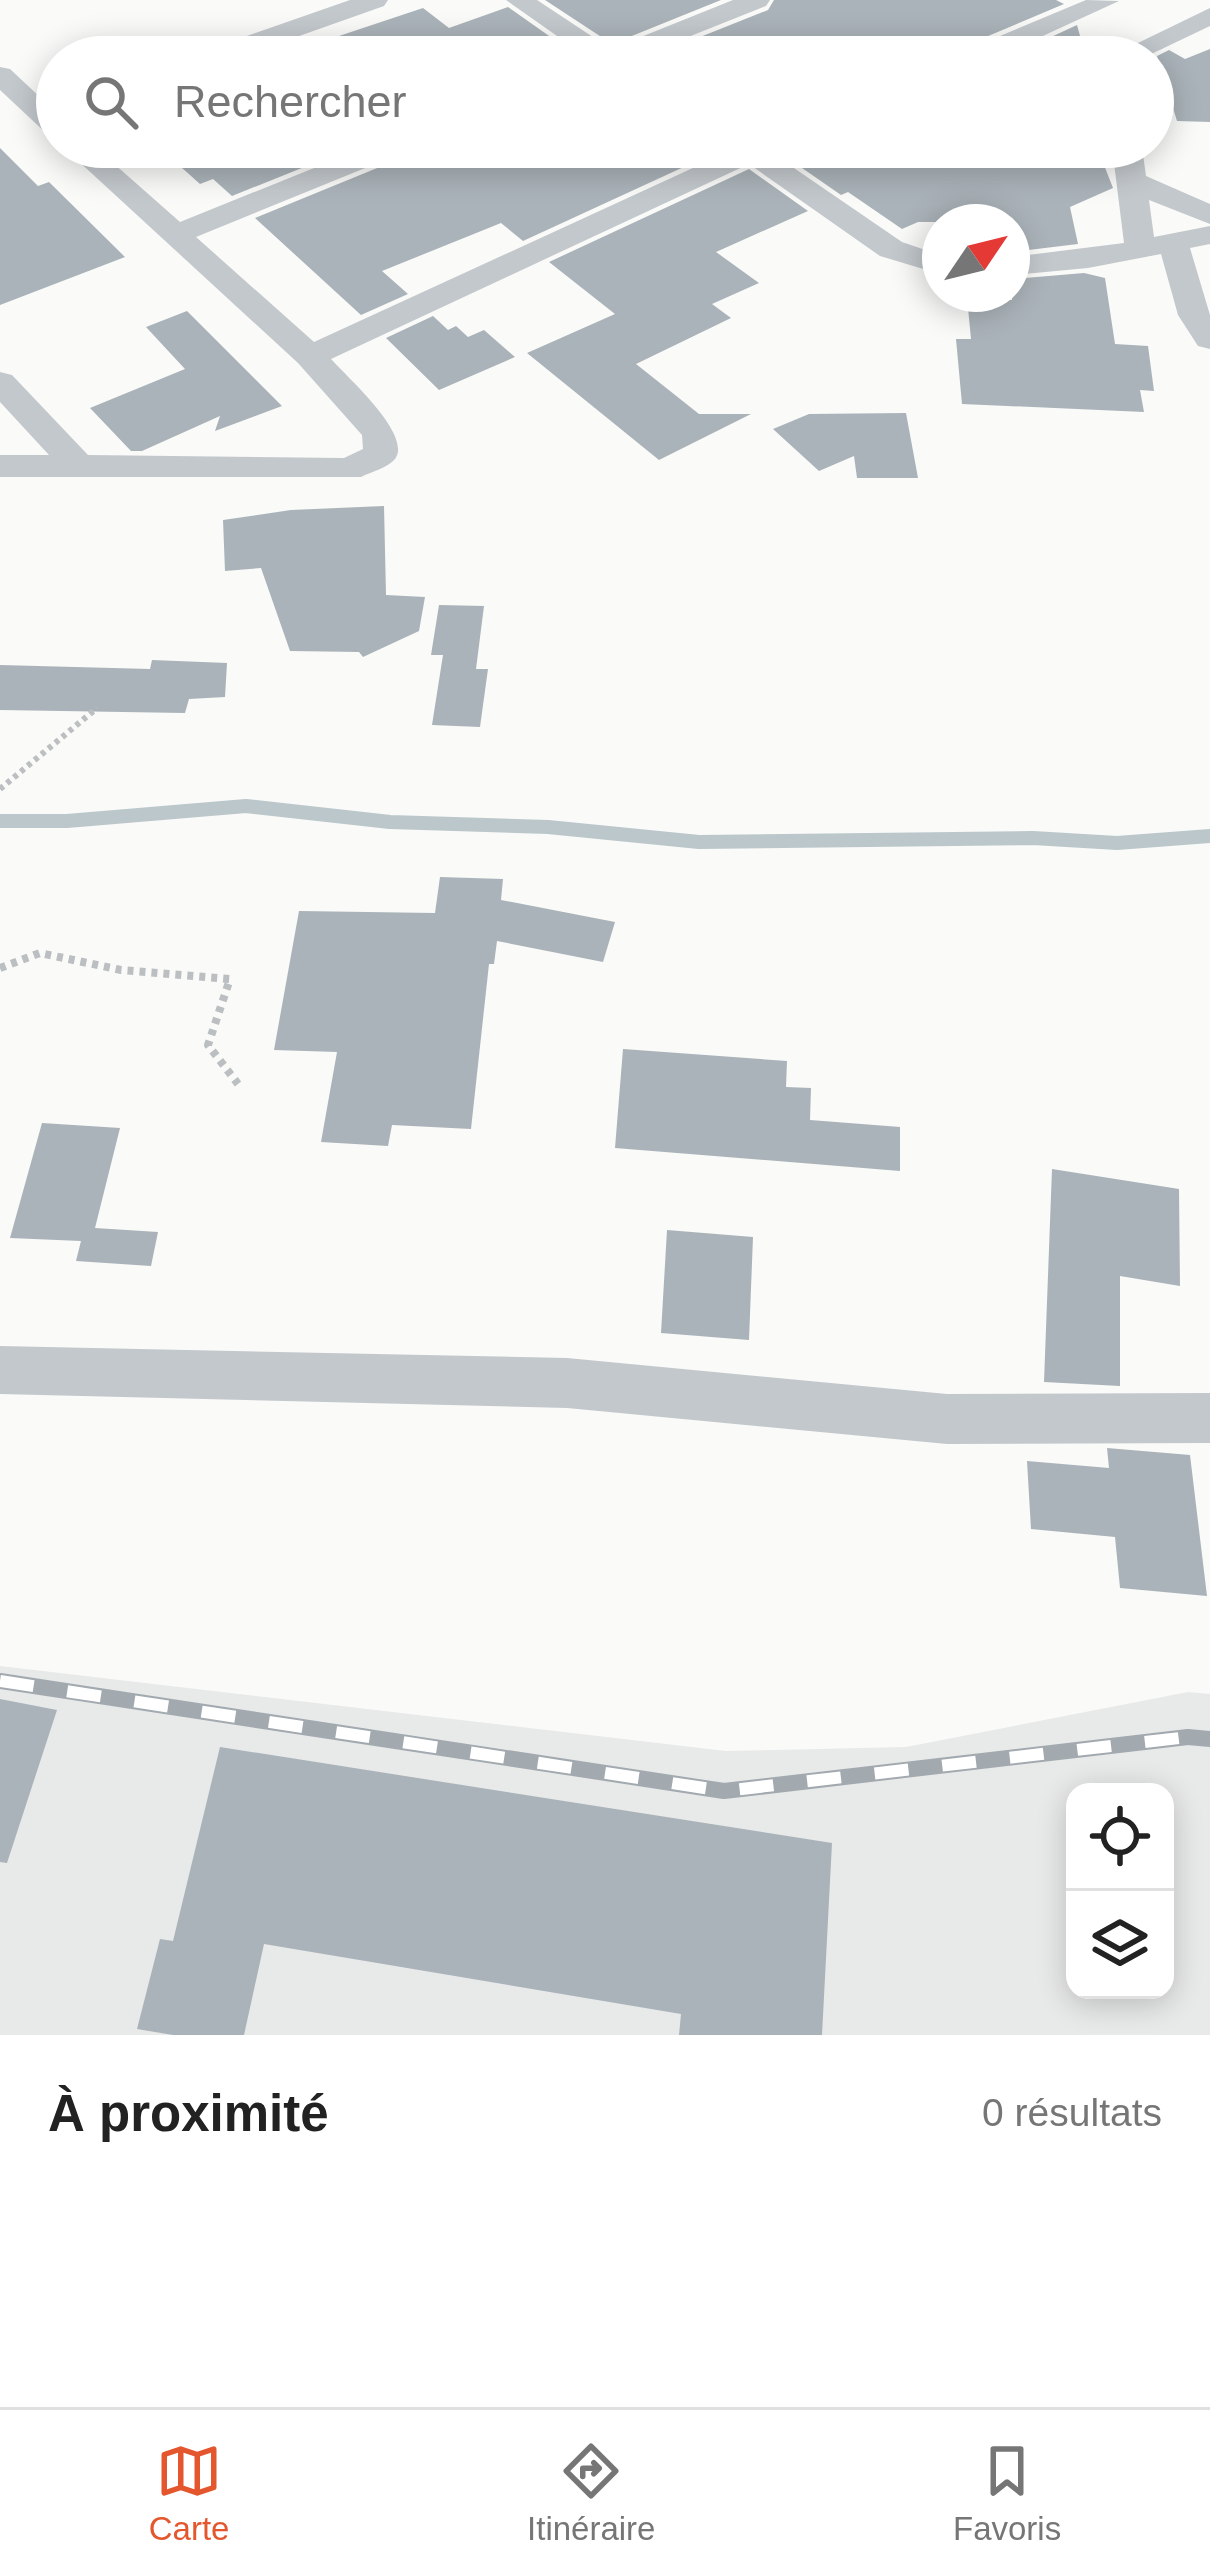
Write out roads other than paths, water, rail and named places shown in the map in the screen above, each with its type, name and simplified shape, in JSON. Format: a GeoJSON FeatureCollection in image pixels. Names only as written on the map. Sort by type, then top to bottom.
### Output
{"type":"FeatureCollection","features":[{"type":"Feature","properties":{"kind":"street"},"geometry":{"type":"LineString","coordinates":[[273,36],[375,0]]}},
{"type":"Feature","properties":{"kind":"street"},"geometry":{"type":"LineString","coordinates":[[519,0],[573,36]]}},
{"type":"Feature","properties":{"kind":"street"},"geometry":{"type":"LineString","coordinates":[[667,36],[757,0]]}},
{"type":"Feature","properties":{"kind":"street"},"geometry":{"type":"LineString","coordinates":[[1023,36],[1106,0],[1114,36]]}},
{"type":"Feature","properties":{"kind":"street"},"geometry":{"type":"LineString","coordinates":[[1166,36],[1210,16]]}},
{"type":"Feature","properties":{"kind":"street"},"geometry":{"type":"LineString","coordinates":[[0,75],[36,105]]}},
{"type":"Feature","properties":{"kind":"street"},"geometry":{"type":"LineString","coordinates":[[0,124],[36,121]]}},
{"type":"Feature","properties":{"kind":"street"},"geometry":{"type":"LineString","coordinates":[[0,466],[349,469],[381,454],[379,433],[310,356],[102,168]]}},
{"type":"Feature","properties":{"kind":"street"},"geometry":{"type":"LineString","coordinates":[[175,235],[340,168]]}},
{"type":"Feature","properties":{"kind":"street"},"geometry":{"type":"LineString","coordinates":[[310,356],[710,168]]}},
{"type":"Feature","properties":{"kind":"street"},"geometry":{"type":"LineString","coordinates":[[780,168],[891,249],[922,259]]}},
{"type":"Feature","properties":{"kind":"street"},"geometry":{"type":"LineString","coordinates":[[1129,168],[1156,245],[1210,339]]}},
{"type":"Feature","properties":{"kind":"street"},"geometry":{"type":"LineString","coordinates":[[1131,182],[1210,215]]}},
{"type":"Feature","properties":{"kind":"street"},"geometry":{"type":"LineString","coordinates":[[1030,264],[1088,259],[1210,235]]}},
{"type":"Feature","properties":{"kind":"street"},"geometry":{"type":"LineString","coordinates":[[0,382],[81,470]]}},
{"type":"Feature","properties":{"kind":"street"},"geometry":{"type":"LineString","coordinates":[[0,1370],[567,1383],[947,1420],[1210,1418]]}},
{"type":"Feature","properties":{"kind":"waterway"},"geometry":{"type":"LineString","coordinates":[[0,821],[67,821],[246,806],[390,822],[548,827],[699,842],[1033,838],[1117,843],[1210,836]]}},
{"type":"Feature","properties":{"kind":"railway"},"geometry":{"type":"LineString","coordinates":[[0,1681],[724,1791],[1188,1737],[1210,1739]]}}]}
